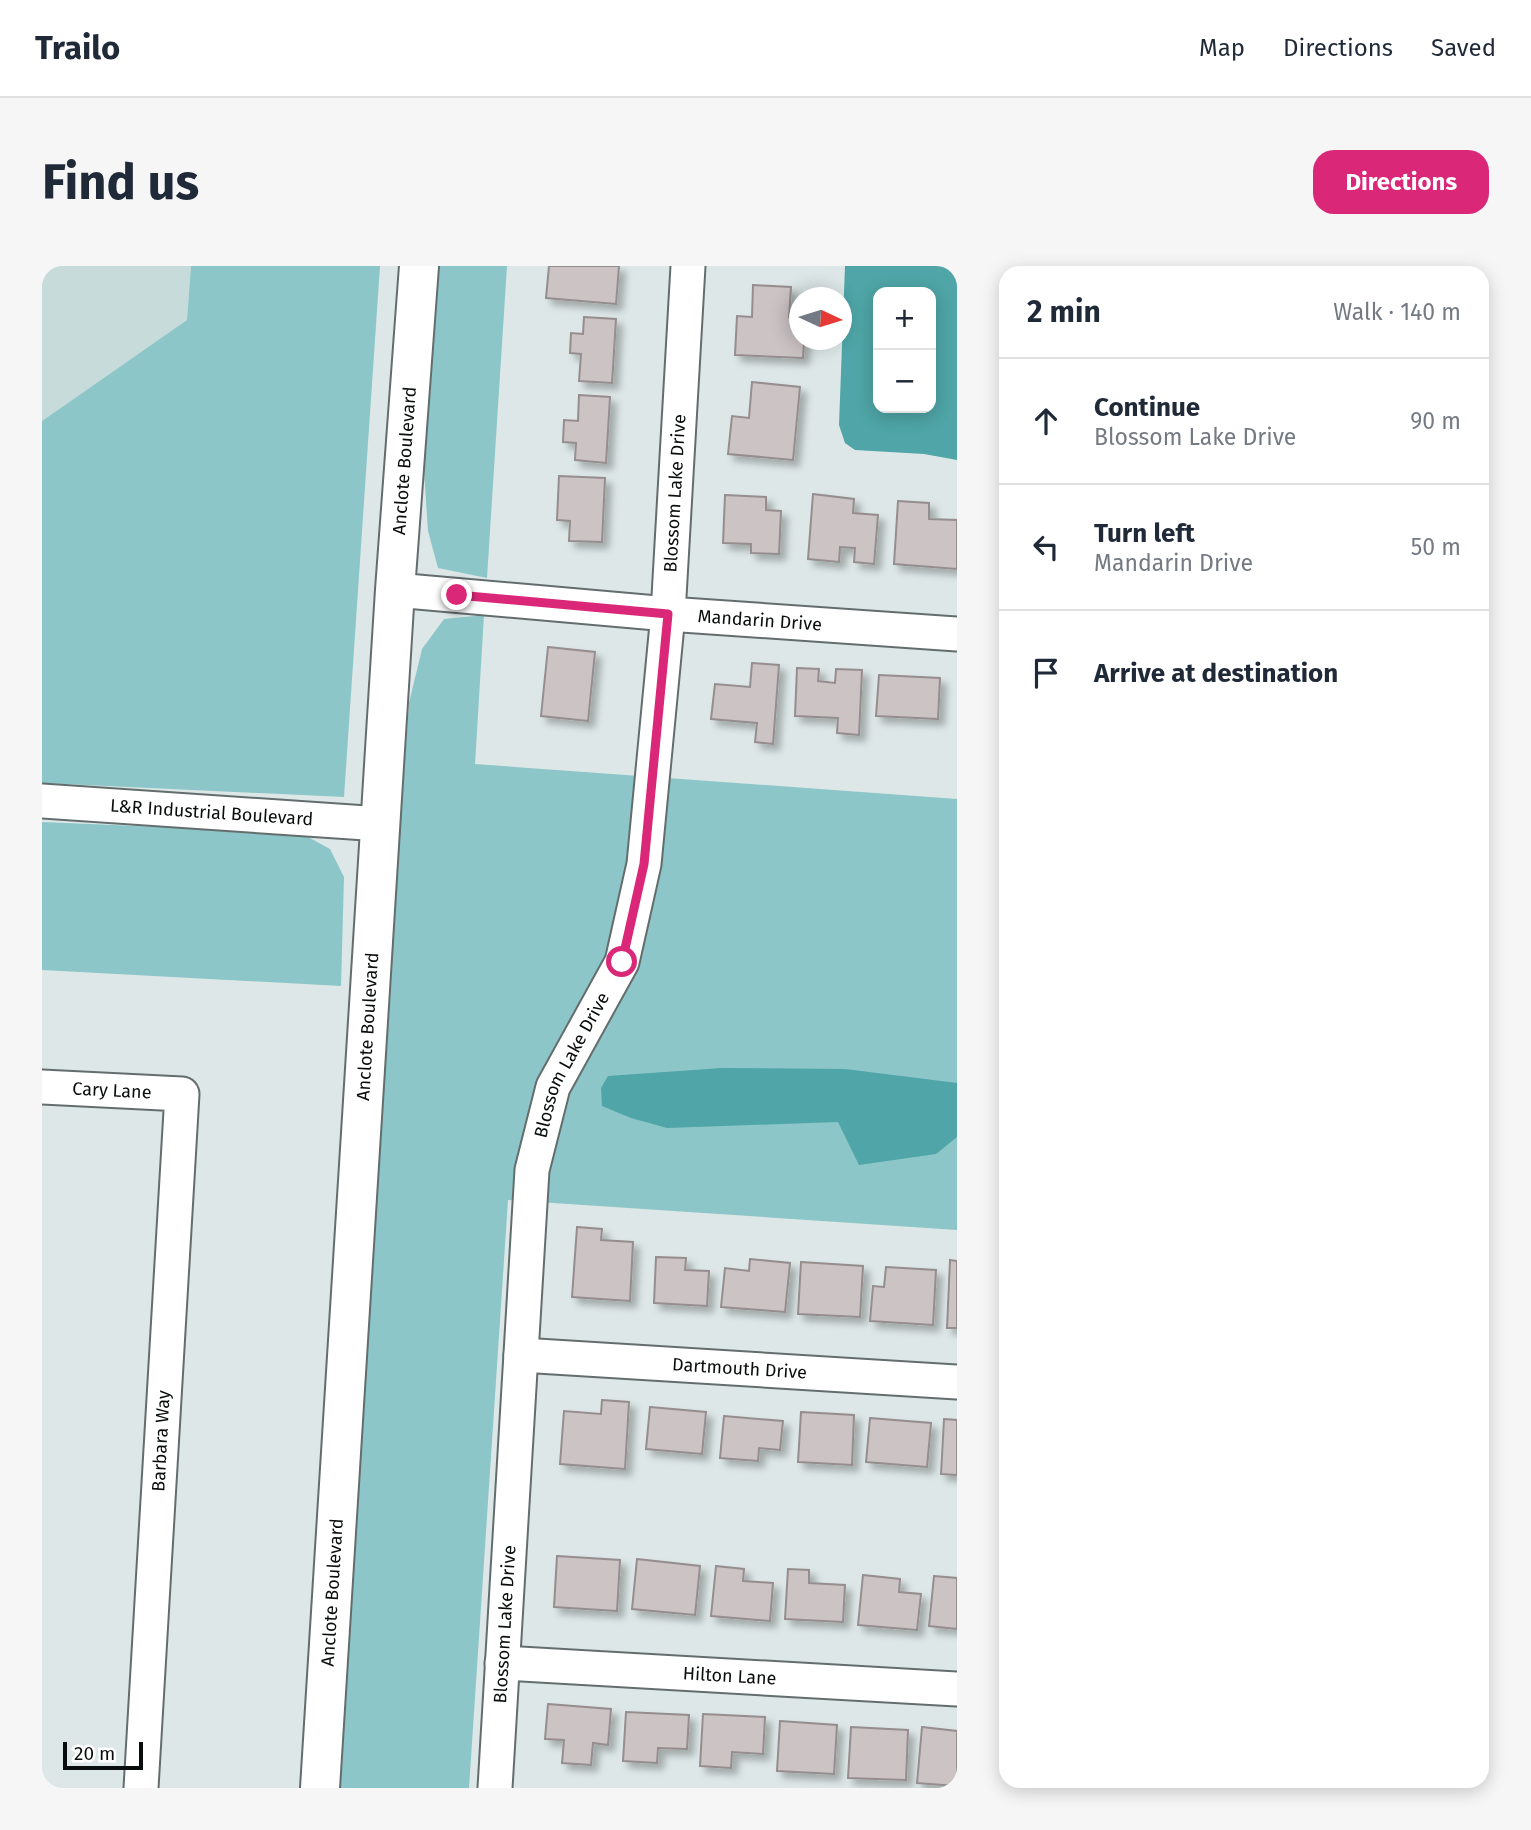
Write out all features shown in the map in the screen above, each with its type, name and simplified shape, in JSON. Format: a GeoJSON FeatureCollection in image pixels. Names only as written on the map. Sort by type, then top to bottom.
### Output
{"type":"FeatureCollection","features":[{"type":"Feature","properties":{"kind":"street","name":"Anclote Boulevard"},"geometry":{"type":"LineString","coordinates":[[320,1788],[419,266]]}},
{"type":"Feature","properties":{"kind":"street","name":"Blossom Lake Drive"},"geometry":{"type":"LineString","coordinates":[[495,1788],[532,1170],[552,1087],[622,962],[644,864],[668,614],[688,266]]}},
{"type":"Feature","properties":{"kind":"street","name":"Mandarin Drive"},"geometry":{"type":"LineString","coordinates":[[396,590],[668,614],[957,634]]}},
{"type":"Feature","properties":{"kind":"street","name":"L&R Industrial Boulevard"},"geometry":{"type":"LineString","coordinates":[[42,802],[381,824]]}},
{"type":"Feature","properties":{"kind":"street","name":"Cary Lane"},"geometry":{"type":"LineString","coordinates":[[42,1087],[182,1094]]}},
{"type":"Feature","properties":{"kind":"street","name":"Barbara Way"},"geometry":{"type":"LineString","coordinates":[[141,1788],[182,1094]]}},
{"type":"Feature","properties":{"kind":"street","name":"Dartmouth Drive"},"geometry":{"type":"LineString","coordinates":[[521,1355],[957,1382]]}},
{"type":"Feature","properties":{"kind":"street","name":"Hilton Lane"},"geometry":{"type":"LineString","coordinates":[[502,1663],[957,1689]]}},
{"type":"Feature","properties":{"kind":"shaded area"},"geometry":{"type":"Polygon","coordinates":[[[42,266],[191,266],[187,320],[42,421],[42,266]]]}},
{"type":"Feature","properties":{"kind":"shaded area"},"geometry":{"type":"Polygon","coordinates":[[[191,266],[380,266],[344,797],[42,783],[42,421],[187,320],[191,266]]]}},
{"type":"Feature","properties":{"kind":"shaded area"},"geometry":{"type":"Polygon","coordinates":[[[434,266],[507,266],[487,578],[438,568],[428,531],[422,441],[434,266]]]}},
{"type":"Feature","properties":{"kind":"shaded area"},"geometry":{"type":"Polygon","coordinates":[[[845,266],[957,266],[957,460],[924,454],[855,450],[845,443],[839,425],[842,350],[852,350],[852,287],[844,287],[845,266]]]}},
{"type":"Feature","properties":{"kind":"shaded area"},"geometry":{"type":"Polygon","coordinates":[[[484,615],[475,764],[957,799],[957,1230],[508,1200],[469,1788],[331,1788],[409,703],[422,649],[444,619],[484,615]]]}},
{"type":"Feature","properties":{"kind":"shaded area"},"geometry":{"type":"Polygon","coordinates":[[[42,822],[301,833],[330,849],[344,877],[341,986],[42,970],[42,822]]]}},
{"type":"Feature","properties":{"kind":"shaded area"},"geometry":{"type":"Polygon","coordinates":[[[722,1068],[845,1069],[957,1083],[957,1137],[936,1154],[859,1165],[838,1122],[667,1128],[602,1106],[601,1088],[608,1076],[722,1068]]]}},
{"type":"Feature","properties":{"kind":"building"},"geometry":{"type":"Polygon","coordinates":[[[549,266],[619,266],[616,304],[546,298],[549,266]]]}},
{"type":"Feature","properties":{"kind":"building"},"geometry":{"type":"Polygon","coordinates":[[[753,285],[791,287],[789,350],[803,350],[803,358],[735,355],[737,316],[752,317],[753,285]]]}},
{"type":"Feature","properties":{"kind":"building"},"geometry":{"type":"Polygon","coordinates":[[[584,317],[616,319],[612,383],[579,381],[581,354],[570,353],[571,333],[583,334],[584,317]]]}},
{"type":"Feature","properties":{"kind":"building"},"geometry":{"type":"Polygon","coordinates":[[[752,382],[800,387],[793,460],[728,454],[732,416],[749,418],[752,382]]]}},
{"type":"Feature","properties":{"kind":"building"},"geometry":{"type":"Polygon","coordinates":[[[579,395],[610,397],[606,463],[575,460],[576,443],[563,442],[564,420],[578,421],[579,395]]]}},
{"type":"Feature","properties":{"kind":"building"},"geometry":{"type":"Polygon","coordinates":[[[559,476],[605,478],[602,542],[569,541],[570,521],[557,520],[559,476]]]}},
{"type":"Feature","properties":{"kind":"building"},"geometry":{"type":"Polygon","coordinates":[[[813,494],[854,499],[853,513],[878,515],[874,564],[854,562],[855,548],[840,547],[839,562],[808,559],[813,494]]]}},
{"type":"Feature","properties":{"kind":"building"},"geometry":{"type":"Polygon","coordinates":[[[725,495],[766,497],[766,510],[781,511],[779,554],[751,553],[751,544],[723,543],[725,495]]]}},
{"type":"Feature","properties":{"kind":"building"},"geometry":{"type":"Polygon","coordinates":[[[898,501],[929,503],[929,519],[957,520],[957,569],[894,564],[898,501]]]}},
{"type":"Feature","properties":{"kind":"building"},"geometry":{"type":"Polygon","coordinates":[[[548,647],[595,652],[588,721],[541,716],[548,647]]]}},
{"type":"Feature","properties":{"kind":"building"},"geometry":{"type":"Polygon","coordinates":[[[752,663],[779,665],[773,744],[755,742],[757,723],[711,719],[715,684],[750,687],[752,663]]]}},
{"type":"Feature","properties":{"kind":"building"},"geometry":{"type":"Polygon","coordinates":[[[797,668],[819,669],[818,681],[835,683],[836,669],[862,670],[859,735],[837,733],[838,718],[795,716],[797,668]]]}},
{"type":"Feature","properties":{"kind":"building"},"geometry":{"type":"Polygon","coordinates":[[[879,675],[940,678],[938,719],[876,716],[879,675]]]}},
{"type":"Feature","properties":{"kind":"building"},"geometry":{"type":"Polygon","coordinates":[[[577,1227],[602,1229],[601,1240],[633,1242],[630,1301],[572,1297],[577,1227]]]}},
{"type":"Feature","properties":{"kind":"building"},"geometry":{"type":"Polygon","coordinates":[[[656,1257],[686,1258],[685,1270],[709,1271],[707,1306],[654,1303],[656,1257]]]}},
{"type":"Feature","properties":{"kind":"building"},"geometry":{"type":"Polygon","coordinates":[[[750,1259],[790,1263],[785,1312],[721,1307],[725,1268],[749,1271],[750,1259]]]}},
{"type":"Feature","properties":{"kind":"building"},"geometry":{"type":"Polygon","coordinates":[[[950,1260],[957,1261],[957,1328],[947,1328],[950,1260]]]}},
{"type":"Feature","properties":{"kind":"building"},"geometry":{"type":"Polygon","coordinates":[[[801,1262],[863,1266],[860,1317],[798,1314],[801,1262]]]}},
{"type":"Feature","properties":{"kind":"building"},"geometry":{"type":"Polygon","coordinates":[[[886,1267],[936,1270],[933,1325],[870,1321],[873,1286],[884,1287],[886,1267]]]}},
{"type":"Feature","properties":{"kind":"building"},"geometry":{"type":"Polygon","coordinates":[[[602,1400],[629,1402],[625,1469],[560,1464],[564,1411],[601,1414],[602,1400]]]}},
{"type":"Feature","properties":{"kind":"building"},"geometry":{"type":"Polygon","coordinates":[[[650,1407],[706,1412],[702,1454],[646,1449],[650,1407]]]}},
{"type":"Feature","properties":{"kind":"building"},"geometry":{"type":"Polygon","coordinates":[[[801,1412],[854,1415],[852,1465],[798,1462],[801,1412]]]}},
{"type":"Feature","properties":{"kind":"building"},"geometry":{"type":"Polygon","coordinates":[[[724,1416],[783,1421],[780,1450],[759,1448],[758,1461],[720,1458],[724,1416]]]}},
{"type":"Feature","properties":{"kind":"building"},"geometry":{"type":"Polygon","coordinates":[[[870,1418],[931,1423],[927,1467],[866,1462],[870,1418]]]}},
{"type":"Feature","properties":{"kind":"building"},"geometry":{"type":"Polygon","coordinates":[[[944,1419],[957,1420],[957,1475],[941,1474],[944,1419]]]}},
{"type":"Feature","properties":{"kind":"building"},"geometry":{"type":"Polygon","coordinates":[[[557,1556],[620,1560],[617,1611],[554,1607],[557,1556]]]}},
{"type":"Feature","properties":{"kind":"building"},"geometry":{"type":"Polygon","coordinates":[[[637,1559],[700,1566],[695,1615],[632,1609],[637,1559]]]}},
{"type":"Feature","properties":{"kind":"building"},"geometry":{"type":"Polygon","coordinates":[[[716,1566],[744,1569],[743,1581],[773,1583],[770,1621],[711,1616],[716,1566]]]}},
{"type":"Feature","properties":{"kind":"building"},"geometry":{"type":"Polygon","coordinates":[[[788,1569],[809,1570],[809,1583],[845,1585],[843,1622],[785,1619],[788,1569]]]}},
{"type":"Feature","properties":{"kind":"building"},"geometry":{"type":"Polygon","coordinates":[[[863,1575],[900,1579],[899,1592],[921,1594],[917,1630],[858,1625],[863,1575]]]}},
{"type":"Feature","properties":{"kind":"building"},"geometry":{"type":"Polygon","coordinates":[[[934,1576],[957,1578],[957,1629],[929,1626],[934,1576]]]}},
{"type":"Feature","properties":{"kind":"building"},"geometry":{"type":"Polygon","coordinates":[[[548,1704],[611,1709],[608,1745],[593,1743],[591,1765],[562,1763],[564,1740],[545,1739],[548,1704]]]}},
{"type":"Feature","properties":{"kind":"building"},"geometry":{"type":"Polygon","coordinates":[[[626,1712],[689,1715],[687,1749],[658,1748],[657,1763],[623,1761],[626,1712]]]}},
{"type":"Feature","properties":{"kind":"building"},"geometry":{"type":"Polygon","coordinates":[[[703,1714],[765,1717],[763,1754],[732,1752],[731,1768],[700,1766],[703,1714]]]}},
{"type":"Feature","properties":{"kind":"building"},"geometry":{"type":"Polygon","coordinates":[[[780,1721],[837,1725],[834,1774],[777,1771],[780,1721]]]}},
{"type":"Feature","properties":{"kind":"building"},"geometry":{"type":"Polygon","coordinates":[[[851,1727],[908,1730],[906,1780],[848,1778],[851,1727]]]}},
{"type":"Feature","properties":{"kind":"building"},"geometry":{"type":"Polygon","coordinates":[[[922,1727],[957,1731],[957,1786],[917,1783],[922,1727]]]}},
{"type":"Feature","properties":{"kind":"route"},"geometry":{"type":"LineString","coordinates":[[457,595],[668,614],[644,864],[622,962]]}}]}
